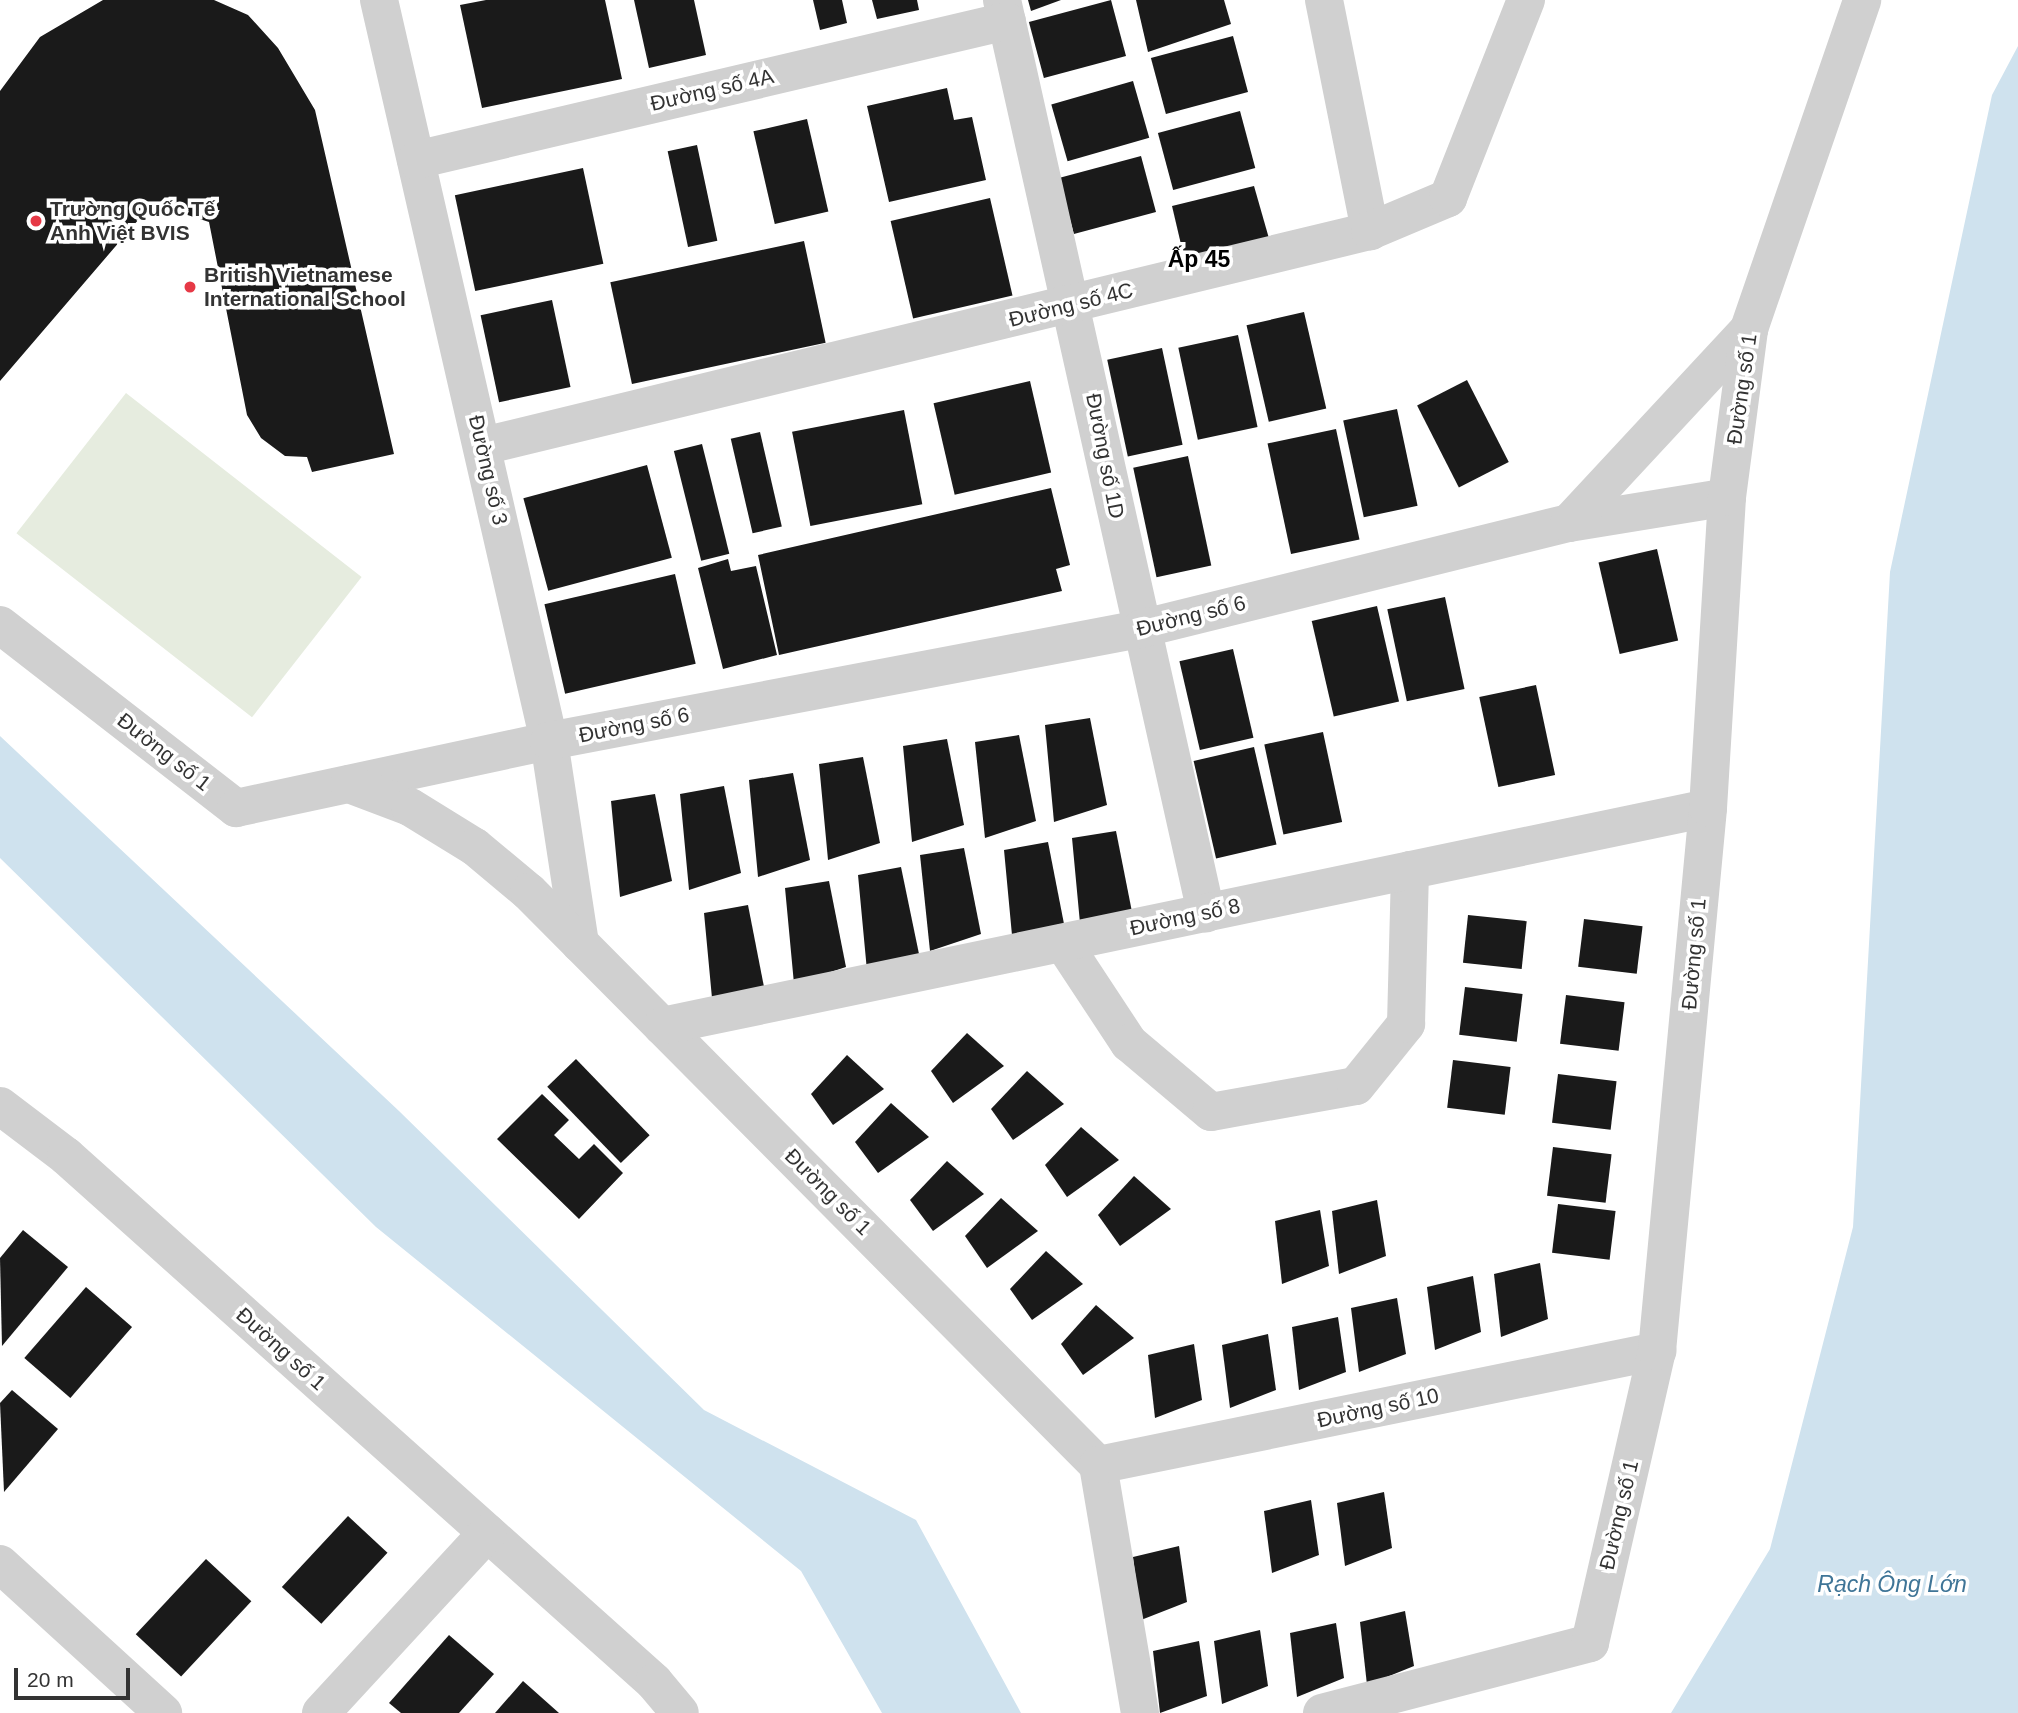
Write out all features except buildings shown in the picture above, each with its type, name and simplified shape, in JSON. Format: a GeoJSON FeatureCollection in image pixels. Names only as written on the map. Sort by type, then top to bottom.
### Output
{"type":"FeatureCollection","features":[{"type":"Feature","properties":{"kind":"street","name":"Đường số 3"},"geometry":{"type":"LineString","coordinates":[[379,0],[549,741],[580,944]]}},
{"type":"Feature","properties":{"kind":"street"},"geometry":{"type":"LineString","coordinates":[[1324,0],[1370,231]]}},
{"type":"Feature","properties":{"kind":"street","name":"Đường số 4C"},"geometry":{"type":"LineString","coordinates":[[483,446],[1075,305],[1370,231],[1447,198],[1526,0]]}},
{"type":"Feature","properties":{"kind":"street","name":"Đường số 1"},"geometry":{"type":"LineString","coordinates":[[1322,1713],[1590,1643],[1657,1351],[1708,808],[1727,497],[1749,329],[1862,0]]}},
{"type":"Feature","properties":{"kind":"street","name":"Đường số 4A"},"geometry":{"type":"LineString","coordinates":[[416,160],[1005,11]]}},
{"type":"Feature","properties":{"kind":"street","name":"Đường số 1D"},"geometry":{"type":"LineString","coordinates":[[1005,11],[1075,305],[1140,629],[1206,913]]}},
{"type":"Feature","properties":{"kind":"street"},"geometry":{"type":"LineString","coordinates":[[1569,523],[1749,329]]}},
{"type":"Feature","properties":{"kind":"street","name":"Đường số 6"},"geometry":{"type":"LineString","coordinates":[[549,741],[1140,629],[1569,523],[1727,497]]}},
{"type":"Feature","properties":{"kind":"street","name":"Đường số 1"},"geometry":{"type":"LineString","coordinates":[[0,625],[236,808],[549,741]]}},
{"type":"Feature","properties":{"kind":"street","name":"Đường số 1"},"geometry":{"type":"LineString","coordinates":[[349,784],[410,807],[475,847],[580,944],[1098,1465]]}},
{"type":"Feature","properties":{"kind":"street","name":"Đường số 8"},"geometry":{"type":"LineString","coordinates":[[662,1026],[1708,808]]}},
{"type":"Feature","properties":{"kind":"street"},"geometry":{"type":"LineString","coordinates":[[1063,943],[1129,1043],[1211,1112],[1356,1086],[1406,1024],[1410,870]]}},
{"type":"Feature","properties":{"kind":"street","name":"Đường số 1"},"geometry":{"type":"LineString","coordinates":[[0,1106],[65,1156],[487,1533],[680,1713]]}},
{"type":"Feature","properties":{"kind":"street","name":"Đường số 10"},"geometry":{"type":"LineString","coordinates":[[1098,1465],[1657,1351]]}},
{"type":"Feature","properties":{"kind":"street"},"geometry":{"type":"LineString","coordinates":[[1098,1465],[1140,1713]]}},
{"type":"Feature","properties":{"kind":"street"},"geometry":{"type":"LineString","coordinates":[[321,1713],[487,1533]]}},
{"type":"Feature","properties":{"kind":"street"},"geometry":{"type":"LineString","coordinates":[[0,1564],[163,1713]]}},
{"type":"Feature","properties":{"kind":"shaded area"},"geometry":{"type":"Polygon","coordinates":[[[126,393],[362,577],[252,717],[16,533],[126,393]]]}},
{"type":"Feature","properties":{"kind":"water","name":"Rạch Ông Lớn"},"geometry":{"type":"Polygon","coordinates":[[[2018,46],[2018,1713],[1671,1713],[1770,1549],[1853,1227],[1890,572],[1992,95],[2018,46]]]}},
{"type":"Feature","properties":{"kind":"water"},"geometry":{"type":"Polygon","coordinates":[[[0,736],[399,1111],[704,1410],[916,1520],[1021,1713],[882,1713],[801,1571],[376,1227],[0,858],[0,736]]]}},
{"type":"Feature","properties":{"kind":"place","name":"Trường Quốc Tế Anh Việt BVIS"},"geometry":{"type":"Point","coordinates":[36,221]}},
{"type":"Feature","properties":{"kind":"place","name":"British Vietnamese International School"},"geometry":{"type":"Point","coordinates":[190,287]}},
{"type":"Feature","properties":{"kind":"district","name":"Ấp 45"},"geometry":{"type":"Point","coordinates":[1199,259]}}]}
